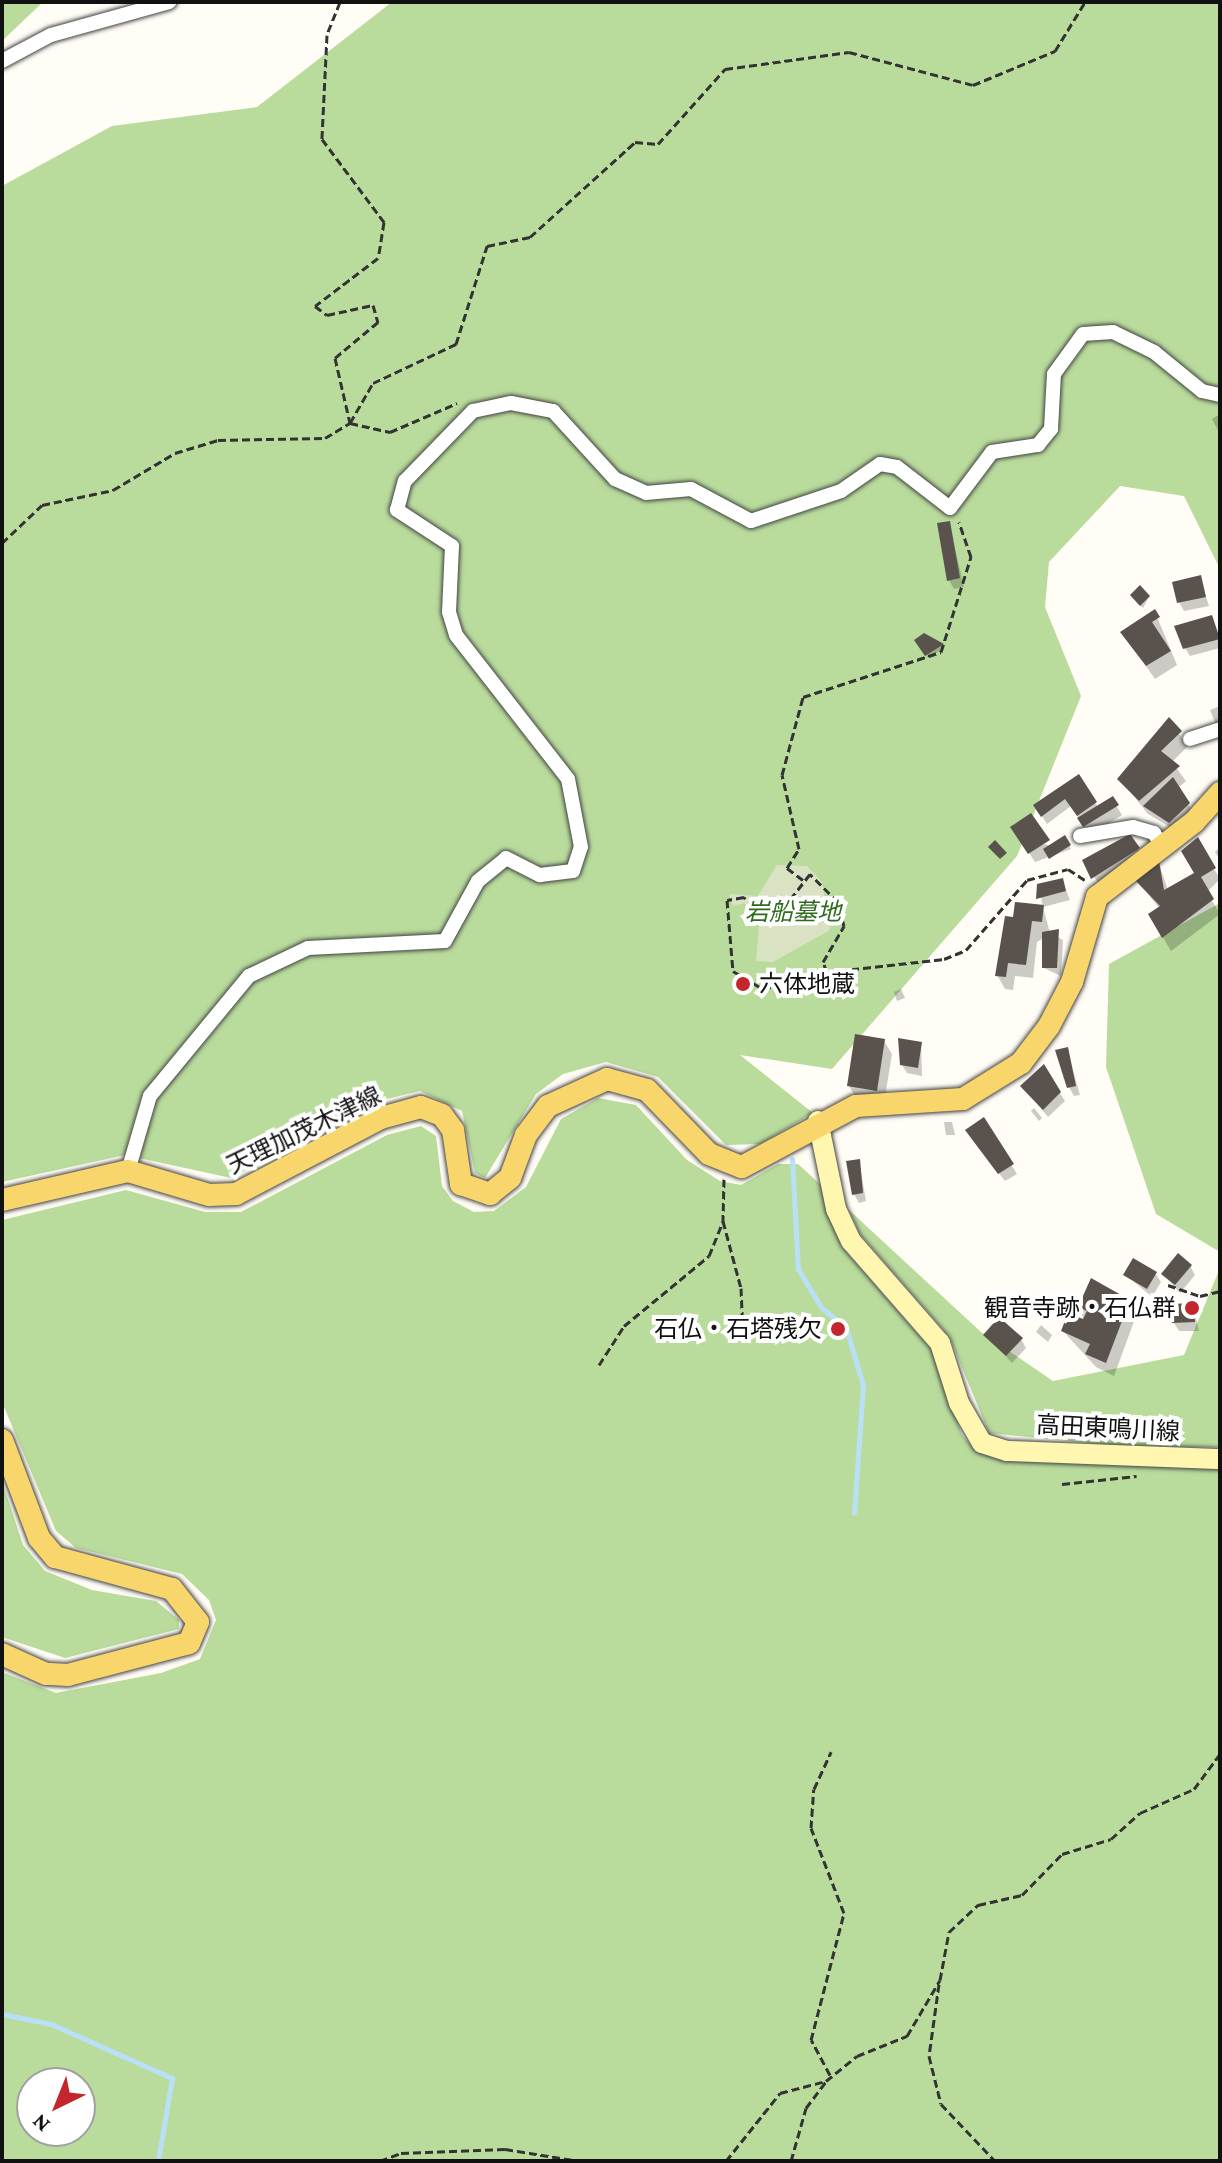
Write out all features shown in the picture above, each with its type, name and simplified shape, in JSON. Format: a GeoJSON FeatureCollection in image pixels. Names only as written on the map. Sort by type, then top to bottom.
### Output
{"type":"FeatureCollection","features":[{"type":"Feature","properties":{"kind":"main road"},"geometry":{"type":"LineString","coordinates":[[726,1163],[751,1167],[818,1121],[856,1106],[963,1099],[994,1085],[1049,1026],[1072,982],[1097,897],[1163,848],[1220,793]]}},
{"type":"Feature","properties":{"kind":"main road","name":"天理加茂木津線"},"geometry":{"type":"LineString","coordinates":[[2,1200],[128,1171],[209,1195],[236,1194],[381,1118],[421,1107],[442,1115],[453,1130],[461,1184],[490,1194],[510,1178],[526,1135],[548,1106],[607,1079],[647,1090],[726,1163]]}},
{"type":"Feature","properties":{"kind":"main road","name":"高田東鳴川線"},"geometry":{"type":"LineString","coordinates":[[818,1121],[836,1209],[851,1241],[940,1343],[959,1403],[982,1443],[1007,1451],[1061,1447],[1127,1459],[1220,1459]]}},
{"type":"Feature","properties":{"kind":"main road"},"geometry":{"type":"LineString","coordinates":[[2,1440],[39,1538],[55,1557],[172,1589],[198,1622],[189,1643],[68,1675],[46,1674],[2,1654]]}},
{"type":"Feature","properties":{"kind":"street"},"geometry":{"type":"LineString","coordinates":[[2,61],[51,35],[169,2]]}},
{"type":"Feature","properties":{"kind":"street"},"geometry":{"type":"LineString","coordinates":[[128,1171],[150,1096],[249,976],[308,948],[445,941],[478,881],[506,858],[540,875],[573,871],[581,847],[568,779],[456,635],[449,612],[452,546],[397,510],[405,481],[452,428],[473,411],[511,403],[553,411],[615,479],[646,493],[704,493],[751,521],[841,491],[880,464],[897,467],[935,504],[954,506],[992,452],[1038,445],[1051,429],[1054,374],[1083,334],[1113,332],[1154,352],[1202,391],[1220,395]]}},
{"type":"Feature","properties":{"kind":"street"},"geometry":{"type":"LineString","coordinates":[[1190,739],[1220,729]]}},
{"type":"Feature","properties":{"kind":"street"},"geometry":{"type":"LineString","coordinates":[[1080,836],[1133,827],[1154,833],[1163,848]]}},
{"type":"Feature","properties":{"kind":"path"},"geometry":{"type":"LineString","coordinates":[[340,2],[327,35],[322,139],[384,222],[378,258],[315,306],[327,315],[373,305],[378,322],[335,358],[350,423]]}},
{"type":"Feature","properties":{"kind":"path"},"geometry":{"type":"LineString","coordinates":[[2,543],[42,505],[113,490],[175,453],[218,440],[325,438],[350,423],[373,383],[456,344],[487,246],[530,237],[635,142],[658,144],[725,69],[849,52],[973,85],[1055,51],[1085,2]]}},
{"type":"Feature","properties":{"kind":"path"},"geometry":{"type":"LineString","coordinates":[[350,423],[390,432],[463,400]]}},
{"type":"Feature","properties":{"kind":"path"},"geometry":{"type":"LineString","coordinates":[[803,880],[787,868],[799,849],[782,775],[803,697],[941,652],[971,557],[954,506]]}},
{"type":"Feature","properties":{"kind":"path"},"geometry":{"type":"LineString","coordinates":[[827,972],[823,962],[844,926],[838,902],[810,874],[775,919],[744,897],[727,900],[733,971],[763,989],[827,972],[924,965],[966,950],[1005,899],[1053,869],[1068,869],[1097,897]]}},
{"type":"Feature","properties":{"kind":"path"},"geometry":{"type":"LineString","coordinates":[[726,1163],[723,1221],[741,1288],[743,1334]]}},
{"type":"Feature","properties":{"kind":"path"},"geometry":{"type":"LineString","coordinates":[[599,1365],[624,1326],[709,1256],[723,1221]]}},
{"type":"Feature","properties":{"kind":"path"},"geometry":{"type":"LineString","coordinates":[[1168,1285],[1200,1296],[1220,1291]]}},
{"type":"Feature","properties":{"kind":"path"},"geometry":{"type":"LineString","coordinates":[[1062,1484],[1150,1476]]}},
{"type":"Feature","properties":{"kind":"path"},"geometry":{"type":"LineString","coordinates":[[830,2075],[811,2040],[844,1913],[811,1828],[814,1789],[831,1752]]}},
{"type":"Feature","properties":{"kind":"path"},"geometry":{"type":"LineString","coordinates":[[995,2161],[941,2104],[929,2056],[949,1932],[978,1905],[1022,1895],[1062,1854],[1111,1839],[1140,1813],[1194,1789],[1220,1754]]}},
{"type":"Feature","properties":{"kind":"path"},"geometry":{"type":"LineString","coordinates":[[791,2161],[806,2108],[830,2075],[907,2036],[940,1980]]}},
{"type":"Feature","properties":{"kind":"path"},"geometry":{"type":"LineString","coordinates":[[726,2161],[780,2093],[826,2081]]}},
{"type":"Feature","properties":{"kind":"path"},"geometry":{"type":"LineString","coordinates":[[380,2161],[401,2153],[505,2149],[579,2161]]}},
{"type":"Feature","properties":{"kind":"green space"},"geometry":{"type":"Polygon","coordinates":[[[2,2],[43,2],[2,41],[2,2]]]}},
{"type":"Feature","properties":{"kind":"green space"},"geometry":{"type":"Polygon","coordinates":[[[392,2],[1220,2],[1220,569],[1184,496],[1120,486],[1049,562],[1045,607],[1081,696],[1017,856],[832,1069],[740,1055],[813,1113],[760,1144],[726,1145],[658,1077],[606,1062],[563,1074],[536,1094],[485,1178],[475,1173],[462,1111],[420,1091],[374,1102],[231,1178],[125,1155],[2,1182],[2,186],[112,126],[257,107],[392,2]]]}},
{"type":"Feature","properties":{"kind":"green space","name":"岩船墓地"},"geometry":{"type":"Polygon","coordinates":[[[777,865],[807,866],[822,882],[830,930],[773,962],[756,961],[760,915],[744,903],[733,906],[729,894],[758,896],[777,865]]]}},
{"type":"Feature","properties":{"kind":"green space"},"geometry":{"type":"Polygon","coordinates":[[[1220,903],[1220,1252],[1156,1214],[1106,1067],[1109,964],[1220,903]]]}},
{"type":"Feature","properties":{"kind":"green space"},"geometry":{"type":"Polygon","coordinates":[[[598,1098],[636,1105],[687,1160],[720,1181],[741,1185],[778,1164],[798,1164],[821,1185],[842,1247],[931,1349],[962,1435],[976,1451],[1007,1461],[1220,1469],[1220,2161],[2,2161],[2,1672],[56,1693],[161,1673],[200,1659],[216,1620],[209,1600],[182,1574],[76,1548],[56,1531],[2,1402],[2,1220],[126,1190],[205,1212],[241,1212],[387,1135],[421,1126],[436,1136],[442,1186],[453,1201],[474,1212],[494,1211],[526,1187],[561,1119],[598,1098]]]}},
{"type":"Feature","properties":{"kind":"green space"},"geometry":{"type":"Polygon","coordinates":[[[849,1210],[981,1332],[1053,1381],[1184,1355],[1220,1268],[1220,1447],[1128,1447],[989,1433],[949,1336],[860,1234],[849,1210]]]}},
{"type":"Feature","properties":{"kind":"green space"},"geometry":{"type":"Polygon","coordinates":[[[2,1481],[23,1545],[45,1571],[92,1590],[156,1601],[179,1620],[179,1629],[65,1658],[2,1637],[2,1481]]]}},
{"type":"Feature","properties":{"kind":"building"},"geometry":{"type":"Polygon","coordinates":[[[950,521],[960,578],[947,581],[937,523],[950,521]]]}},
{"type":"Feature","properties":{"kind":"building"},"geometry":{"type":"Polygon","coordinates":[[[1201,575],[1206,597],[1177,603],[1172,582],[1201,575]]]}},
{"type":"Feature","properties":{"kind":"building"},"geometry":{"type":"Polygon","coordinates":[[[1140,585],[1150,596],[1140,606],[1130,595],[1140,585]]]}},
{"type":"Feature","properties":{"kind":"building"},"geometry":{"type":"Polygon","coordinates":[[[1155,609],[1160,617],[1152,622],[1171,651],[1146,666],[1120,632],[1155,609]]]}},
{"type":"Feature","properties":{"kind":"building"},"geometry":{"type":"Polygon","coordinates":[[[1212,615],[1220,639],[1183,649],[1174,626],[1212,615]]]}},
{"type":"Feature","properties":{"kind":"building"},"geometry":{"type":"Polygon","coordinates":[[[924,633],[944,644],[925,656],[914,640],[924,633]]]}},
{"type":"Feature","properties":{"kind":"building"},"geometry":{"type":"Polygon","coordinates":[[[1169,717],[1182,731],[1161,751],[1180,766],[1139,801],[1117,779],[1169,717]]]}},
{"type":"Feature","properties":{"kind":"building"},"geometry":{"type":"Polygon","coordinates":[[[1079,774],[1097,802],[1077,816],[1065,799],[1041,817],[1033,805],[1079,774]]]}},
{"type":"Feature","properties":{"kind":"building"},"geometry":{"type":"Polygon","coordinates":[[[1173,777],[1190,803],[1169,823],[1143,806],[1173,777]]]}},
{"type":"Feature","properties":{"kind":"building"},"geometry":{"type":"Polygon","coordinates":[[[1113,796],[1119,805],[1083,827],[1077,818],[1113,796]]]}},
{"type":"Feature","properties":{"kind":"building"},"geometry":{"type":"Polygon","coordinates":[[[1031,813],[1050,840],[1028,854],[1010,827],[1031,813]]]}},
{"type":"Feature","properties":{"kind":"building"},"geometry":{"type":"Polygon","coordinates":[[[1130,834],[1140,848],[1091,879],[1082,860],[1130,834]]]}},
{"type":"Feature","properties":{"kind":"building"},"geometry":{"type":"Polygon","coordinates":[[[1065,835],[1071,845],[1049,859],[1043,849],[1065,835]]]}},
{"type":"Feature","properties":{"kind":"building"},"geometry":{"type":"Polygon","coordinates":[[[1198,837],[1216,868],[1201,877],[1214,899],[1162,938],[1148,914],[1160,906],[1132,877],[1159,861],[1164,890],[1194,873],[1181,851],[1198,837]]]}},
{"type":"Feature","properties":{"kind":"building"},"geometry":{"type":"Polygon","coordinates":[[[995,840],[1007,853],[1000,859],[988,847],[995,840]]]}},
{"type":"Feature","properties":{"kind":"building"},"geometry":{"type":"Polygon","coordinates":[[[1063,878],[1066,891],[1036,899],[1037,884],[1063,878]]]}},
{"type":"Feature","properties":{"kind":"building"},"geometry":{"type":"Polygon","coordinates":[[[1015,902],[1044,905],[1042,922],[1032,921],[1026,965],[1008,963],[1006,977],[995,976],[1005,916],[1013,917],[1015,902]]]}},
{"type":"Feature","properties":{"kind":"building"},"geometry":{"type":"Polygon","coordinates":[[[1059,929],[1057,968],[1042,968],[1042,932],[1059,929]]]}},
{"type":"Feature","properties":{"kind":"building"},"geometry":{"type":"Polygon","coordinates":[[[855,1034],[885,1039],[877,1091],[847,1086],[855,1034]]]}},
{"type":"Feature","properties":{"kind":"building"},"geometry":{"type":"Polygon","coordinates":[[[898,1038],[922,1042],[918,1068],[900,1065],[898,1038]]]}},
{"type":"Feature","properties":{"kind":"building"},"geometry":{"type":"Polygon","coordinates":[[[1068,1047],[1076,1086],[1067,1088],[1055,1050],[1068,1047]]]}},
{"type":"Feature","properties":{"kind":"building"},"geometry":{"type":"Polygon","coordinates":[[[1044,1064],[1061,1092],[1043,1110],[1020,1086],[1044,1064]]]}},
{"type":"Feature","properties":{"kind":"building"},"geometry":{"type":"Polygon","coordinates":[[[984,1117],[1014,1164],[998,1174],[965,1130],[984,1117]]]}},
{"type":"Feature","properties":{"kind":"building"},"geometry":{"type":"Polygon","coordinates":[[[860,1159],[863,1193],[852,1195],[846,1161],[860,1159]]]}},
{"type":"Feature","properties":{"kind":"building"},"geometry":{"type":"Polygon","coordinates":[[[1178,1253],[1192,1265],[1175,1285],[1161,1274],[1178,1253]]]}},
{"type":"Feature","properties":{"kind":"building"},"geometry":{"type":"Polygon","coordinates":[[[1133,1258],[1157,1272],[1147,1289],[1123,1275],[1133,1258]]]}},
{"type":"Feature","properties":{"kind":"building"},"geometry":{"type":"Polygon","coordinates":[[[1091,1278],[1130,1300],[1106,1363],[1085,1354],[1090,1344],[1061,1331],[1068,1313],[1083,1319],[1087,1311],[1078,1307],[1091,1278]]]}},
{"type":"Feature","properties":{"kind":"building"},"geometry":{"type":"Polygon","coordinates":[[[1194,1303],[1195,1322],[1172,1323],[1171,1304],[1194,1303]]]}},
{"type":"Feature","properties":{"kind":"building"},"geometry":{"type":"Polygon","coordinates":[[[999,1317],[1023,1338],[1006,1356],[983,1335],[999,1317]]]}},
{"type":"Feature","properties":{"kind":"waterway"},"geometry":{"type":"LineString","coordinates":[[792,1159],[798,1269],[821,1307],[846,1328],[863,1385],[854,1513]]}},
{"type":"Feature","properties":{"kind":"waterway"},"geometry":{"type":"LineString","coordinates":[[2,2014],[51,2024],[172,2078],[158,2161]]}},
{"type":"Feature","properties":{"kind":"place","name":"六体地蔵"},"geometry":{"type":"Point","coordinates":[743,984]}},
{"type":"Feature","properties":{"kind":"place","name":"観音寺跡・石仏群"},"geometry":{"type":"Point","coordinates":[1192,1308]}},
{"type":"Feature","properties":{"kind":"place","name":"石仏・石塔残欠"},"geometry":{"type":"Point","coordinates":[838,1329]}}]}
